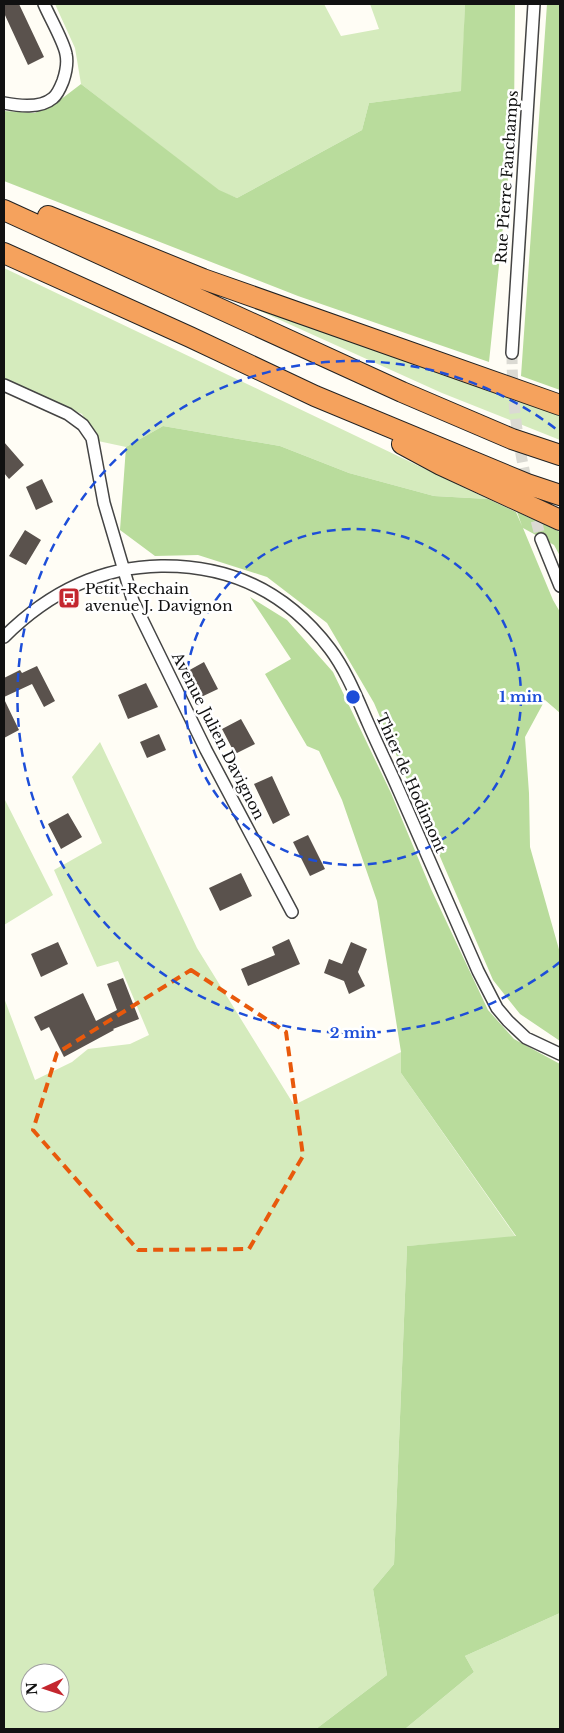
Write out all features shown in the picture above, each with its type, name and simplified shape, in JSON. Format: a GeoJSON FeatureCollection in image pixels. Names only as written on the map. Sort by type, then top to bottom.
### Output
{"type":"FeatureCollection","features":[{"type":"Feature","properties":{"kind":"highway"},"geometry":{"type":"LineString","coordinates":[[4,201],[50,217],[203,279],[560,405]]}},
{"type":"Feature","properties":{"kind":"highway"},"geometry":{"type":"LineString","coordinates":[[4,210],[402,392],[512,439],[560,455]]}},
{"type":"Feature","properties":{"kind":"highway"},"geometry":{"type":"LineString","coordinates":[[4,253],[315,396],[527,484],[560,495]]}},
{"type":"Feature","properties":{"kind":"highway"},"geometry":{"type":"LineString","coordinates":[[315,396],[441,465],[560,520]]}},
{"type":"Feature","properties":{"kind":"street"},"geometry":{"type":"LineString","coordinates":[[4,103],[20,106],[34,105],[54,98],[65,76],[66,52],[44,4]]}},
{"type":"Feature","properties":{"kind":"street","name":"Rue Pierre Fanchamps"},"geometry":{"type":"LineString","coordinates":[[512,353],[534,4]]}},
{"type":"Feature","properties":{"kind":"street","name":"Avenue Julien Davignon"},"geometry":{"type":"LineString","coordinates":[[4,385],[68,414],[83,425],[92,438],[104,503],[133,601],[206,750],[292,912]]}},
{"type":"Feature","properties":{"kind":"street"},"geometry":{"type":"LineString","coordinates":[[541,539],[560,586]]}},
{"type":"Feature","properties":{"kind":"street","name":"Thier de Hodimont"},"geometry":{"type":"LineString","coordinates":[[4,637],[23,618],[64,591],[92,577],[145,566],[180,565],[218,571],[250,582],[278,598],[304,621],[330,649],[356,694],[496,1008],[526,1038],[560,1054]]}},
{"type":"Feature","properties":{"kind":"highlighted area"},"geometry":{"type":"Polygon","coordinates":[[[191,970],[286,1032],[303,1156],[249,1249],[138,1250],[33,1130],[57,1053],[191,970]]]}},
{"type":"Feature","properties":{"kind":"green space"},"geometry":{"type":"Polygon","coordinates":[[[55,4],[324,4],[341,36],[379,29],[370,4],[465,4],[462,91],[369,103],[362,130],[237,198],[219,191],[81,84],[75,48],[55,4]]]}},
{"type":"Feature","properties":{"kind":"green space"},"geometry":{"type":"Polygon","coordinates":[[[465,4],[515,4],[514,120],[489,362],[298,296],[4,181],[4,111],[35,113],[64,97],[81,84],[219,190],[237,198],[362,130],[369,103],[461,91],[465,4]]]}},
{"type":"Feature","properties":{"kind":"green space"},"geometry":{"type":"Polygon","coordinates":[[[547,4],[560,4],[560,390],[521,376],[547,4]]]}},
{"type":"Feature","properties":{"kind":"green space"},"geometry":{"type":"Polygon","coordinates":[[[4,268],[488,499],[434,496],[349,473],[280,446],[163,426],[126,447],[98,441],[82,414],[4,380],[4,268]]]}},
{"type":"Feature","properties":{"kind":"green space"},"geometry":{"type":"Polygon","coordinates":[[[216,291],[560,414],[560,440],[442,393],[216,291]]]}},
{"type":"Feature","properties":{"kind":"green space"},"geometry":{"type":"Polygon","coordinates":[[[163,426],[280,446],[349,473],[434,496],[488,499],[516,512],[522,526],[517,512],[560,532],[560,556],[554,545],[523,528],[553,600],[560,612],[560,713],[545,700],[525,737],[530,847],[560,953],[560,1041],[520,1014],[493,980],[374,703],[327,623],[267,577],[198,555],[155,556],[120,530],[126,447],[163,426]]]}},
{"type":"Feature","properties":{"kind":"green space"},"geometry":{"type":"Polygon","coordinates":[[[250,597],[287,620],[333,672],[391,793],[431,889],[488,1010],[514,1039],[560,1064],[560,1613],[465,1656],[474,1672],[405,1729],[316,1729],[387,1675],[373,1589],[394,1564],[407,1246],[516,1236],[401,1073],[401,1052],[377,901],[342,800],[319,751],[307,746],[265,674],[291,659],[250,597]]]}},
{"type":"Feature","properties":{"kind":"green space"},"geometry":{"type":"Polygon","coordinates":[[[100,742],[197,948],[294,1105],[401,1052],[401,1073],[516,1237],[407,1246],[394,1564],[373,1589],[387,1675],[316,1729],[4,1729],[4,998],[35,1080],[72,1062],[88,1049],[130,1044],[149,1035],[118,961],[97,967],[54,870],[102,843],[72,777],[100,742]]]}},
{"type":"Feature","properties":{"kind":"green space"},"geometry":{"type":"Polygon","coordinates":[[[4,798],[53,895],[4,925],[4,798]]]}},
{"type":"Feature","properties":{"kind":"green space"},"geometry":{"type":"Polygon","coordinates":[[[560,1613],[560,1729],[405,1729],[474,1672],[465,1656],[560,1613]]]}},
{"type":"Feature","properties":{"kind":"building"},"geometry":{"type":"Polygon","coordinates":[[[4,4],[19,4],[44,57],[28,65],[4,13],[4,4]]]}},
{"type":"Feature","properties":{"kind":"building"},"geometry":{"type":"Polygon","coordinates":[[[4,442],[24,465],[9,479],[4,473],[4,442]]]}},
{"type":"Feature","properties":{"kind":"building"},"geometry":{"type":"Polygon","coordinates":[[[42,479],[53,502],[36,510],[26,487],[42,479]]]}},
{"type":"Feature","properties":{"kind":"building"},"geometry":{"type":"Polygon","coordinates":[[[25,530],[41,540],[26,565],[9,556],[25,530]]]}},
{"type":"Feature","properties":{"kind":"building"},"geometry":{"type":"Polygon","coordinates":[[[204,662],[218,689],[199,698],[186,672],[204,662]]]}},
{"type":"Feature","properties":{"kind":"building"},"geometry":{"type":"Polygon","coordinates":[[[37,666],[55,701],[44,707],[32,684],[4,697],[4,678],[20,670],[22,673],[37,666]]]}},
{"type":"Feature","properties":{"kind":"building"},"geometry":{"type":"Polygon","coordinates":[[[146,683],[158,707],[128,719],[118,695],[146,683]]]}},
{"type":"Feature","properties":{"kind":"building"},"geometry":{"type":"Polygon","coordinates":[[[4,699],[19,730],[4,738],[4,699]]]}},
{"type":"Feature","properties":{"kind":"building"},"geometry":{"type":"Polygon","coordinates":[[[241,719],[255,744],[235,754],[222,729],[241,719]]]}},
{"type":"Feature","properties":{"kind":"building"},"geometry":{"type":"Polygon","coordinates":[[[159,734],[166,750],[147,758],[140,742],[159,734]]]}},
{"type":"Feature","properties":{"kind":"building"},"geometry":{"type":"Polygon","coordinates":[[[272,776],[290,815],[273,824],[254,784],[272,776]]]}},
{"type":"Feature","properties":{"kind":"building"},"geometry":{"type":"Polygon","coordinates":[[[68,813],[82,837],[61,849],[48,824],[68,813]]]}},
{"type":"Feature","properties":{"kind":"building"},"geometry":{"type":"Polygon","coordinates":[[[308,835],[325,869],[310,876],[293,842],[308,835]]]}},
{"type":"Feature","properties":{"kind":"building"},"geometry":{"type":"Polygon","coordinates":[[[241,873],[252,896],[220,911],[209,888],[241,873]]]}},
{"type":"Feature","properties":{"kind":"building"},"geometry":{"type":"Polygon","coordinates":[[[289,939],[300,964],[248,986],[241,969],[275,955],[272,947],[289,939]]]}},
{"type":"Feature","properties":{"kind":"building"},"geometry":{"type":"Polygon","coordinates":[[[58,942],[68,964],[41,977],[31,954],[58,942]]]}},
{"type":"Feature","properties":{"kind":"building"},"geometry":{"type":"Polygon","coordinates":[[[351,942],[367,949],[358,972],[365,986],[349,994],[344,981],[324,973],[329,959],[342,964],[351,942]]]}},
{"type":"Feature","properties":{"kind":"building"},"geometry":{"type":"Polygon","coordinates":[[[123,978],[139,1019],[113,1029],[64,1057],[49,1027],[41,1031],[34,1017],[83,993],[96,1021],[117,1010],[107,984],[123,978]]]}},
{"type":"Feature","properties":{"kind":"tunnel"},"geometry":{"type":"LineString","coordinates":[[512,353],[516,420],[528,487]]}},
{"type":"Feature","properties":{"kind":"tunnel"},"geometry":{"type":"LineString","coordinates":[[532,505],[541,539]]}},
{"type":"Feature","properties":{"kind":"place","name":"Petit-Rechain avenue J. Davignon"},"geometry":{"type":"Point","coordinates":[69,598]}}]}
